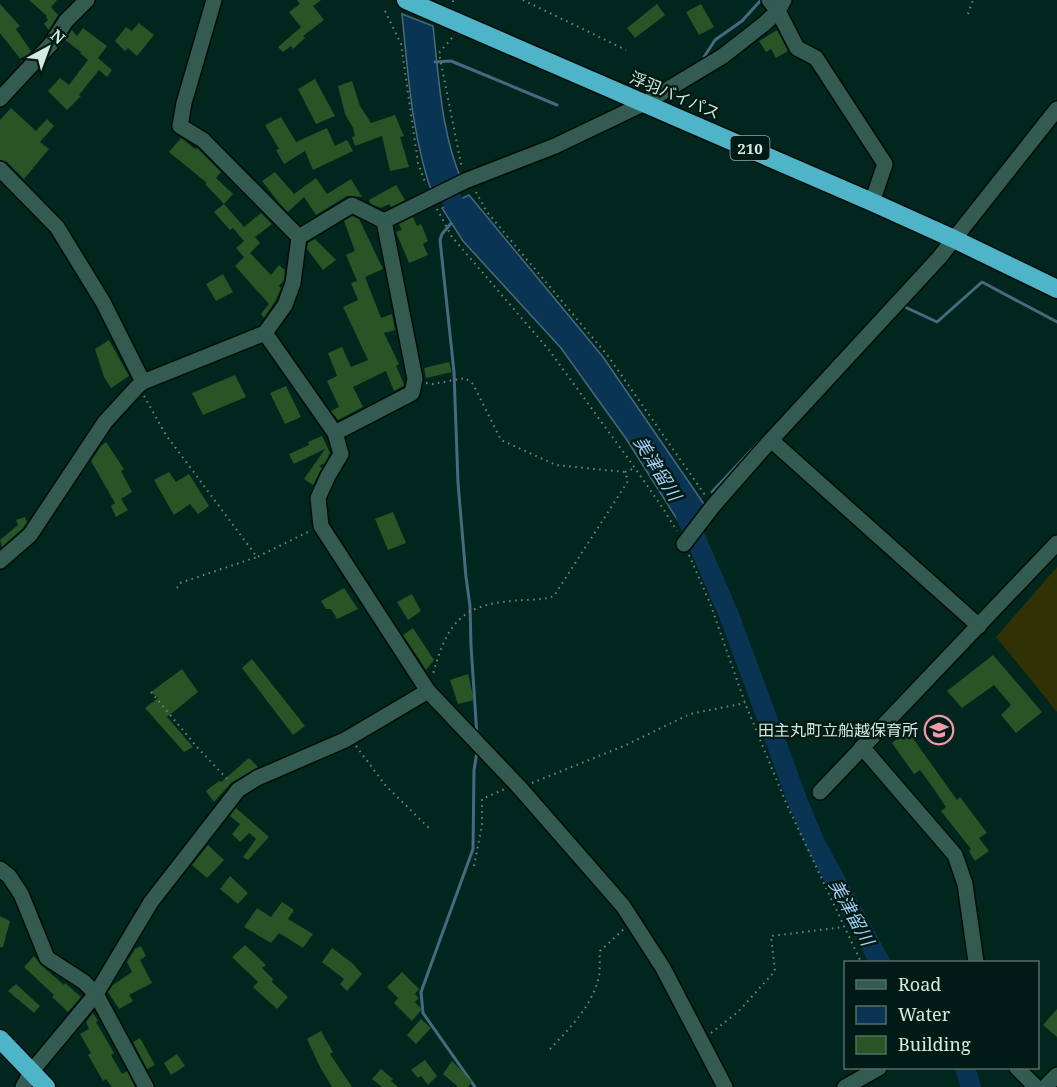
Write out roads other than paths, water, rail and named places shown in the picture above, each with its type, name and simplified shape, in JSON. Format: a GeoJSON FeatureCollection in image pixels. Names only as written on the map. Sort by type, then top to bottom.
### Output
{"type":"FeatureCollection","features":[{"type":"Feature","properties":{"kind":"highway","name":"浮羽バイパス"},"geometry":{"type":"LineString","coordinates":[[406,0],[954,238],[1057,289]]}},
{"type":"Feature","properties":{"kind":"highway"},"geometry":{"type":"LineString","coordinates":[[0,1039],[27,1080],[46,1087]]}},
{"type":"Feature","properties":{"kind":"street"},"geometry":{"type":"LineString","coordinates":[[0,99],[51,44],[66,21],[87,0]]}},
{"type":"Feature","properties":{"kind":"street"},"geometry":{"type":"LineString","coordinates":[[214,0],[184,103],[180,126],[203,140],[299,237]]}},
{"type":"Feature","properties":{"kind":"street"},"geometry":{"type":"LineString","coordinates":[[384,221],[467,181],[555,146],[645,103],[723,56],[756,31],[777,4],[797,48],[816,58],[885,164],[872,202]]}},
{"type":"Feature","properties":{"kind":"street"},"geometry":{"type":"LineString","coordinates":[[684,544],[713,506],[771,440],[939,258],[1057,109]]}},
{"type":"Feature","properties":{"kind":"street"},"geometry":{"type":"LineString","coordinates":[[0,169],[57,227],[103,302],[140,384]]}},
{"type":"Feature","properties":{"kind":"street"},"geometry":{"type":"LineString","coordinates":[[299,237],[352,205],[384,221]]}},
{"type":"Feature","properties":{"kind":"street"},"geometry":{"type":"LineString","coordinates":[[335,433],[412,393],[414,380],[384,221]]}},
{"type":"Feature","properties":{"kind":"street"},"geometry":{"type":"LineString","coordinates":[[0,561],[30,534],[105,422],[140,384],[265,333],[285,305],[293,283],[299,237]]}},
{"type":"Feature","properties":{"kind":"street"},"geometry":{"type":"LineString","coordinates":[[265,333],[335,433],[341,454],[318,498],[321,526],[428,691],[518,786],[623,906],[663,968],[725,1087]]}},
{"type":"Feature","properties":{"kind":"street"},"geometry":{"type":"LineString","coordinates":[[771,440],[980,626]]}},
{"type":"Feature","properties":{"kind":"street"},"geometry":{"type":"LineString","coordinates":[[820,792],[1057,543]]}},
{"type":"Feature","properties":{"kind":"street"},"geometry":{"type":"LineString","coordinates":[[27,1080],[96,994],[151,902],[237,790],[257,778],[349,737],[428,691]]}},
{"type":"Feature","properties":{"kind":"street"},"geometry":{"type":"LineString","coordinates":[[862,747],[954,855],[965,884],[976,961]]}},
{"type":"Feature","properties":{"kind":"street"},"geometry":{"type":"LineString","coordinates":[[0,869],[9,876],[21,894],[47,958],[84,982],[96,994],[146,1087]]}},
{"type":"Feature","properties":{"kind":"street"},"geometry":{"type":"LineString","coordinates":[[845,1087],[877,1069]]}},
{"type":"Feature","properties":{"kind":"street"},"geometry":{"type":"LineString","coordinates":[[1018,1069],[1036,1087]]}},
{"type":"Feature","properties":{"kind":"street"},"geometry":{"type":"LineString","coordinates":[[1045,1087],[1057,1074]]}},
{"type":"Feature","properties":{"kind":"water"},"geometry":{"type":"Polygon","coordinates":[[[402,14],[433,26],[445,125],[462,181],[433,196],[416,129],[402,14]]]}},
{"type":"Feature","properties":{"kind":"water"},"geometry":{"type":"Polygon","coordinates":[[[469,195],[603,357],[706,507],[687,535],[627,440],[561,348],[463,241],[442,208],[469,195]]]}},
{"type":"Feature","properties":{"kind":"waterway"},"geometry":{"type":"LineString","coordinates":[[704,57],[715,40],[742,21],[761,0]]}},
{"type":"Feature","properties":{"kind":"waterway"},"geometry":{"type":"LineString","coordinates":[[435,62],[451,61],[557,105]]}},
{"type":"Feature","properties":{"kind":"waterway","name":"美津留川"},"geometry":{"type":"LineString","coordinates":[[439,172],[459,215],[468,225]]}},
{"type":"Feature","properties":{"kind":"waterway"},"geometry":{"type":"LineString","coordinates":[[453,221],[440,240],[454,372],[458,483],[470,606],[477,736]]}},
{"type":"Feature","properties":{"kind":"waterway"},"geometry":{"type":"LineString","coordinates":[[905,307],[937,322],[982,282],[1057,322]]}},
{"type":"Feature","properties":{"kind":"waterway"},"geometry":{"type":"LineString","coordinates":[[712,492],[759,442]]}},
{"type":"Feature","properties":{"kind":"waterway","name":"美津留川"},"geometry":{"type":"LineString","coordinates":[[686,516],[729,615],[816,845],[879,961]]}},
{"type":"Feature","properties":{"kind":"waterway"},"geometry":{"type":"LineString","coordinates":[[475,1087],[423,1013],[421,992],[473,849],[474,770],[477,752]]}},
{"type":"Feature","properties":{"kind":"waterway","name":"美津留川"},"geometry":{"type":"LineString","coordinates":[[965,1069],[971,1087]]}},
{"type":"Feature","properties":{"kind":"place","name":"田主丸町立船越保育所"},"geometry":{"type":"Point","coordinates":[939,730]}}]}
